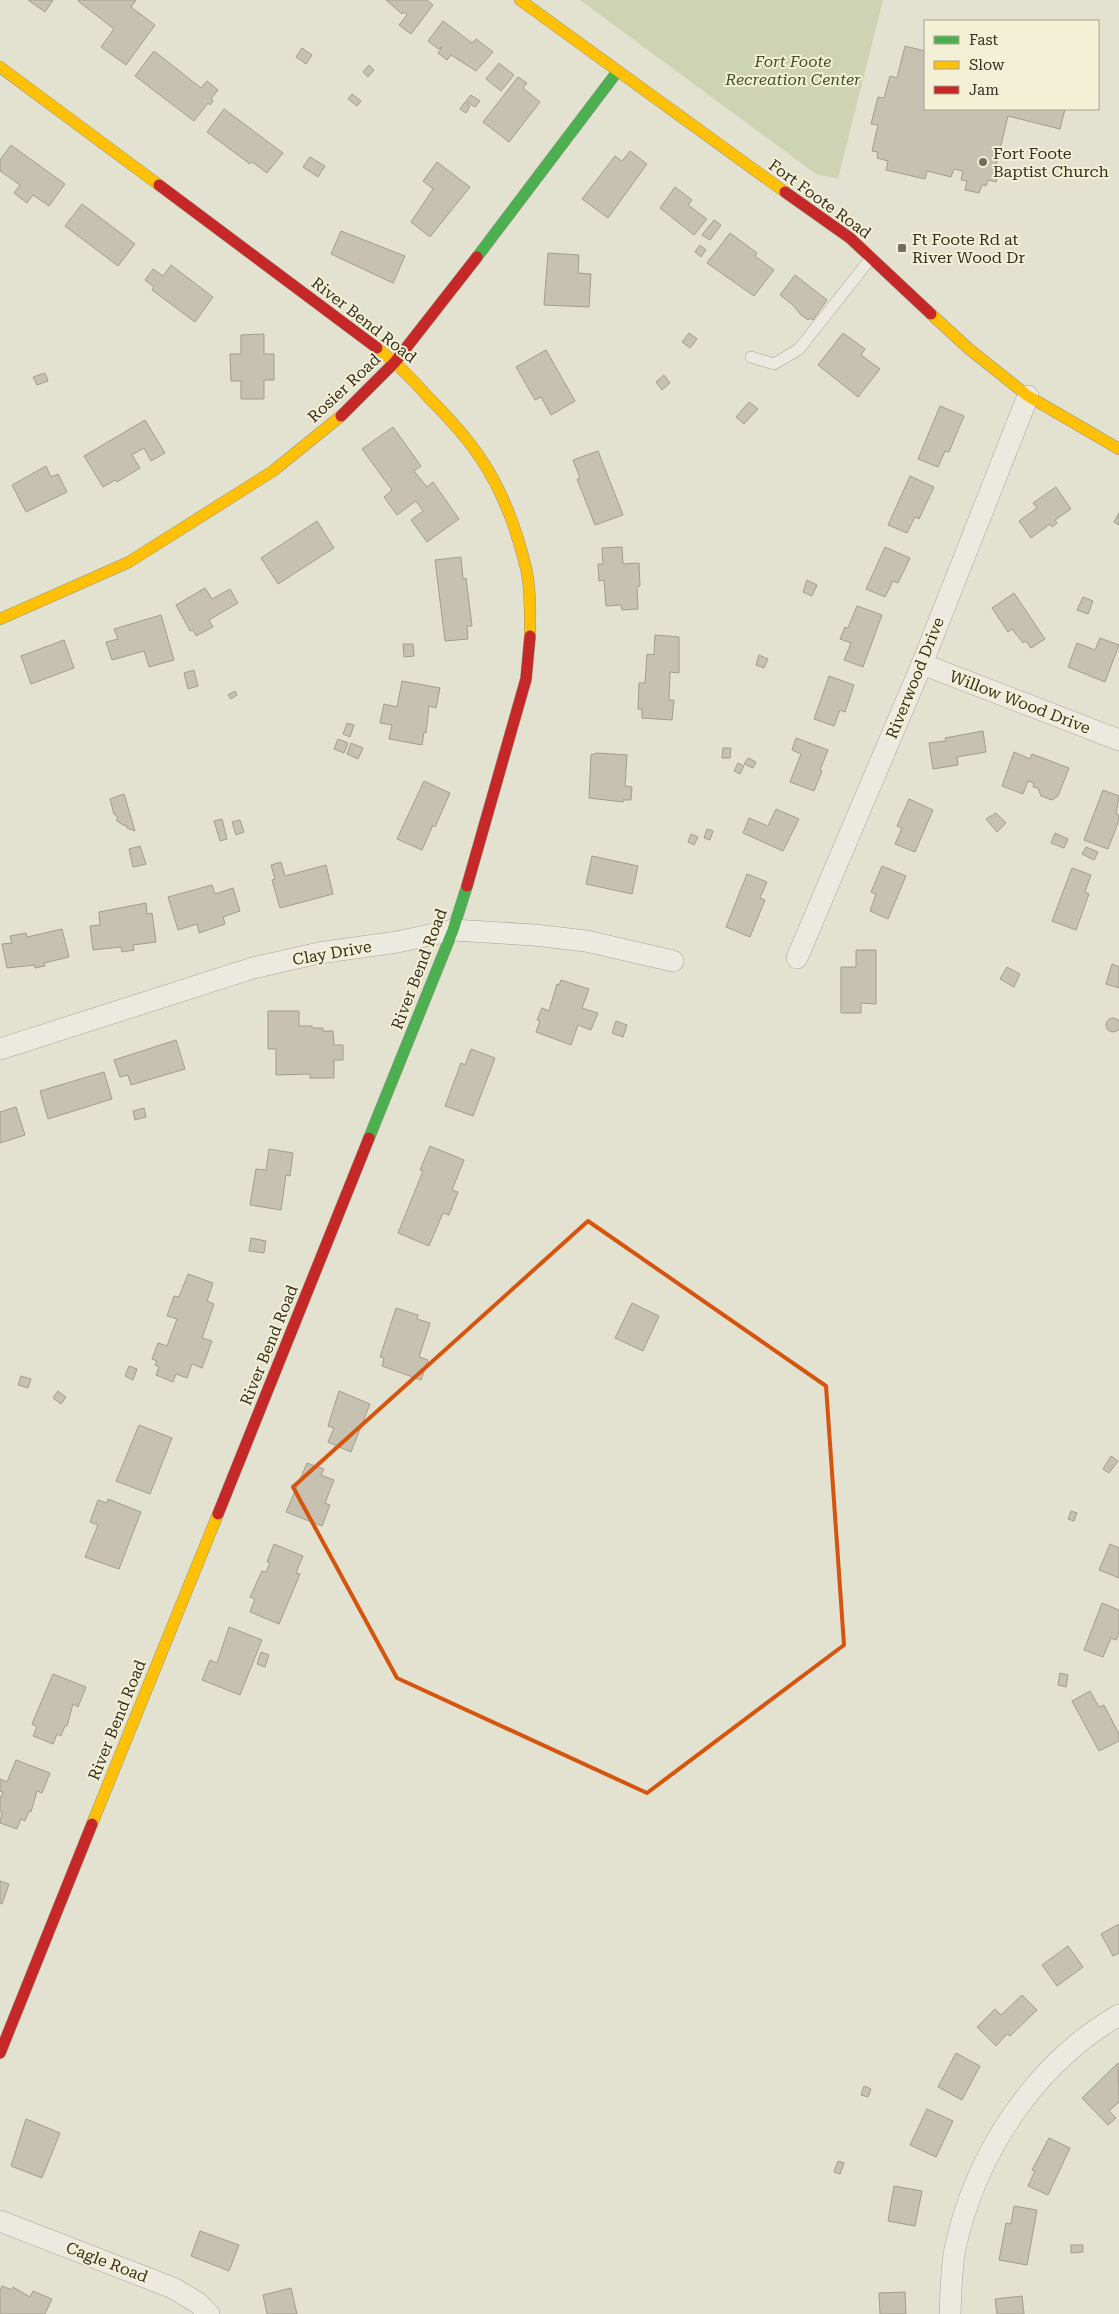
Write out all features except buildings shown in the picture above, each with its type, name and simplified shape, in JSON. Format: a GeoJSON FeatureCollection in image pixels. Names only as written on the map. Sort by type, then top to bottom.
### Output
{"type":"FeatureCollection","features":[{"type":"Feature","properties":{"kind":"street","name":"Fort Foote Road"},"geometry":{"type":"LineString","coordinates":[[520,0],[617,72],[822,217],[871,258],[969,349],[1028,396],[1119,449]]}},
{"type":"Feature","properties":{"kind":"street","name":"River Bend Road"},"geometry":{"type":"LineString","coordinates":[[0,67],[395,362],[459,429],[482,460],[498,490],[514,530],[526,569],[530,608],[526,679],[475,862],[452,930],[0,2053]]}},
{"type":"Feature","properties":{"kind":"street","name":"Rosier Road"},"geometry":{"type":"LineString","coordinates":[[0,619],[129,562],[273,471],[331,424],[395,362],[515,208],[617,72]]}},
{"type":"Feature","properties":{"kind":"street","name":"Riverwood Drive"},"geometry":{"type":"LineString","coordinates":[[797,958],[922,664],[1028,396]]}},
{"type":"Feature","properties":{"kind":"street","name":"Willow Wood Drive"},"geometry":{"type":"LineString","coordinates":[[922,664],[1119,740]]}},
{"type":"Feature","properties":{"kind":"street","name":"Clay Drive"},"geometry":{"type":"LineString","coordinates":[[0,1048],[253,968],[319,952],[397,942],[452,930],[534,935],[586,941],[673,961]]}},
{"type":"Feature","properties":{"kind":"street"},"geometry":{"type":"LineString","coordinates":[[950,2314],[955,2251],[965,2210],[979,2174],[998,2138],[1025,2098],[1052,2069],[1077,2045],[1119,2015]]}},
{"type":"Feature","properties":{"kind":"street","name":"Cagle Road"},"geometry":{"type":"LineString","coordinates":[[0,2221],[173,2288],[198,2303],[208,2314]]}},
{"type":"Feature","properties":{"kind":"lane"},"geometry":{"type":"LineString","coordinates":[[751,358],[774,364],[799,349],[871,258]]}},
{"type":"Feature","properties":{"kind":"highlighted area"},"geometry":{"type":"Polygon","coordinates":[[[588,1221],[826,1386],[844,1645],[647,1793],[397,1678],[293,1487],[588,1221]]]}},
{"type":"Feature","properties":{"kind":"green space","name":"Fort Foote Recreation Center"},"geometry":{"type":"Polygon","coordinates":[[[580,0],[883,0],[838,179],[816,174],[580,0]]]}},
{"type":"Feature","properties":{"kind":"traffic: fast"},"geometry":{"type":"LineString","coordinates":[[477,257],[617,72]]}},
{"type":"Feature","properties":{"kind":"traffic: fast"},"geometry":{"type":"LineString","coordinates":[[369,1138],[453,930],[467,886]]}},
{"type":"Feature","properties":{"kind":"traffic: slow"},"geometry":{"type":"LineString","coordinates":[[520,0],[785,192]]}},
{"type":"Feature","properties":{"kind":"traffic: slow"},"geometry":{"type":"LineString","coordinates":[[0,67],[159,185]]}},
{"type":"Feature","properties":{"kind":"traffic: slow"},"geometry":{"type":"LineString","coordinates":[[931,314],[969,349],[1028,396],[1119,449]]}},
{"type":"Feature","properties":{"kind":"traffic: slow"},"geometry":{"type":"LineString","coordinates":[[377,348],[404,372],[457,427],[489,471],[496,484],[513,525],[528,576],[530,636]]}},
{"type":"Feature","properties":{"kind":"traffic: slow"},"geometry":{"type":"LineString","coordinates":[[0,619],[129,562],[273,471],[341,416]]}},
{"type":"Feature","properties":{"kind":"traffic: slow"},"geometry":{"type":"LineString","coordinates":[[92,1824],[218,1514]]}},
{"type":"Feature","properties":{"kind":"traffic: jam"},"geometry":{"type":"LineString","coordinates":[[159,185],[377,348]]}},
{"type":"Feature","properties":{"kind":"traffic: jam"},"geometry":{"type":"LineString","coordinates":[[785,192],[850,238],[931,314]]}},
{"type":"Feature","properties":{"kind":"traffic: jam"},"geometry":{"type":"LineString","coordinates":[[341,416],[395,362],[477,257]]}},
{"type":"Feature","properties":{"kind":"traffic: jam"},"geometry":{"type":"LineString","coordinates":[[467,886],[526,679],[530,636]]}},
{"type":"Feature","properties":{"kind":"traffic: jam"},"geometry":{"type":"LineString","coordinates":[[218,1514],[369,1138]]}},
{"type":"Feature","properties":{"kind":"traffic: jam"},"geometry":{"type":"LineString","coordinates":[[0,2053],[92,1824]]}},
{"type":"Feature","properties":{"kind":"place","name":"Fort Foote Baptist Church"},"geometry":{"type":"Point","coordinates":[983,162]}},
{"type":"Feature","properties":{"kind":"place","name":"Ft Foote Rd at River Wood Dr"},"geometry":{"type":"Point","coordinates":[902,248]}}]}
